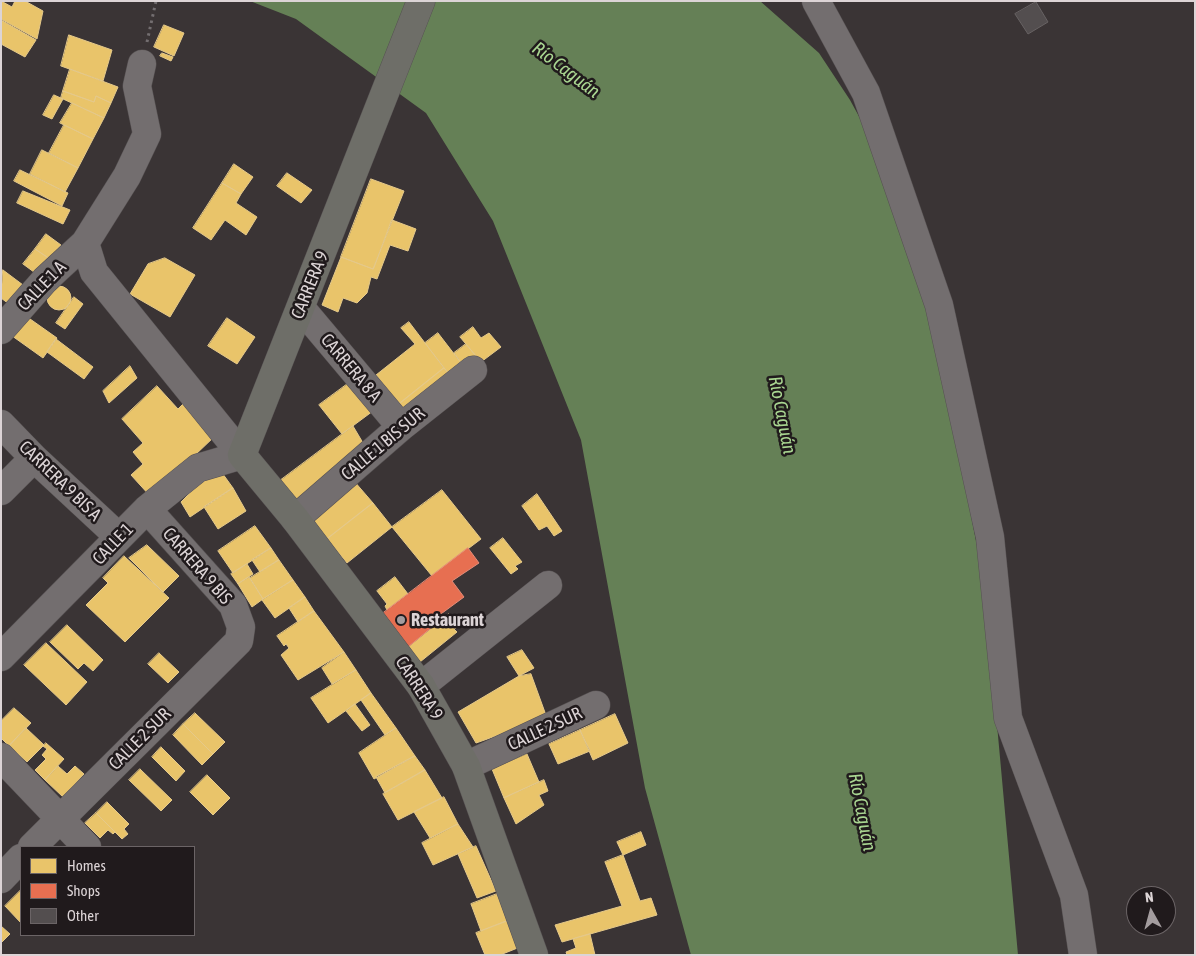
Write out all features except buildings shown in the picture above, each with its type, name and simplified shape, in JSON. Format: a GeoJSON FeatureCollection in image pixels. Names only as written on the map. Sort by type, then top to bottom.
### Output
{"type":"FeatureCollection","features":[{"type":"Feature","properties":{"kind":"main road","name":"CARRERA 9"},"geometry":{"type":"LineString","coordinates":[[421,1],[378,115],[242,455],[295,519],[421,686],[466,766],[488,822],[534,955]]}},
{"type":"Feature","properties":{"kind":"street"},"geometry":{"type":"LineString","coordinates":[[816,1],[866,93],[939,305],[990,537],[1008,718],[1074,895],[1083,955]]}},
{"type":"Feature","properties":{"kind":"street","name":"CALLE 1 A"},"geometry":{"type":"LineString","coordinates":[[1,330],[45,280],[84,243],[127,176],[147,134],[137,86],[142,64]]}},
{"type":"Feature","properties":{"kind":"street","name":"CARRERA 9"},"geometry":{"type":"LineString","coordinates":[[84,243],[94,272],[242,455]]}},
{"type":"Feature","properties":{"kind":"street","name":"CARRERA 8 A"},"geometry":{"type":"LineString","coordinates":[[301,308],[401,428]]}},
{"type":"Feature","properties":{"kind":"street","name":"CALLE 1 BIS SUR"},"geometry":{"type":"LineString","coordinates":[[295,519],[401,428],[473,370]]}},
{"type":"Feature","properties":{"kind":"street","name":"CARRERA 9 BIS A"},"geometry":{"type":"LineString","coordinates":[[1,424],[34,458],[119,537]]}},
{"type":"Feature","properties":{"kind":"street","name":"CALLE 1"},"geometry":{"type":"LineString","coordinates":[[1,658],[147,509],[198,468],[242,455]]}},
{"type":"Feature","properties":{"kind":"street"},"geometry":{"type":"LineString","coordinates":[[1,491],[34,458]]}},
{"type":"Feature","properties":{"kind":"street","name":"CARRERA 9 BIS"},"geometry":{"type":"LineString","coordinates":[[147,509],[233,605],[241,627]]}},
{"type":"Feature","properties":{"kind":"street"},"geometry":{"type":"LineString","coordinates":[[421,686],[548,585]]}},
{"type":"Feature","properties":{"kind":"street","name":"CALLE 2 SUR"},"geometry":{"type":"LineString","coordinates":[[33,846],[239,641],[241,627]]}},
{"type":"Feature","properties":{"kind":"street","name":"CALLE 2 SUR"},"geometry":{"type":"LineString","coordinates":[[466,766],[596,705]]}},
{"type":"Feature","properties":{"kind":"street"},"geometry":{"type":"LineString","coordinates":[[1,757],[86,846]]}},
{"type":"Feature","properties":{"kind":"street"},"geometry":{"type":"LineString","coordinates":[[1,878],[20,859]]}},
{"type":"Feature","properties":{"kind":"path"},"geometry":{"type":"LineString","coordinates":[[142,64],[156,1]]}},
{"type":"Feature","properties":{"kind":"water","name":"Río Caguán"},"geometry":{"type":"Polygon","coordinates":[[[250,1],[760,1],[819,53],[850,100],[867,131],[890,182],[941,361],[984,582],[1018,955],[691,955],[645,788],[581,440],[493,221],[426,113],[296,19],[250,1]]]}},
{"type":"Feature","properties":{"kind":"place","name":"Restaurant"},"geometry":{"type":"Point","coordinates":[401,620]}}]}
